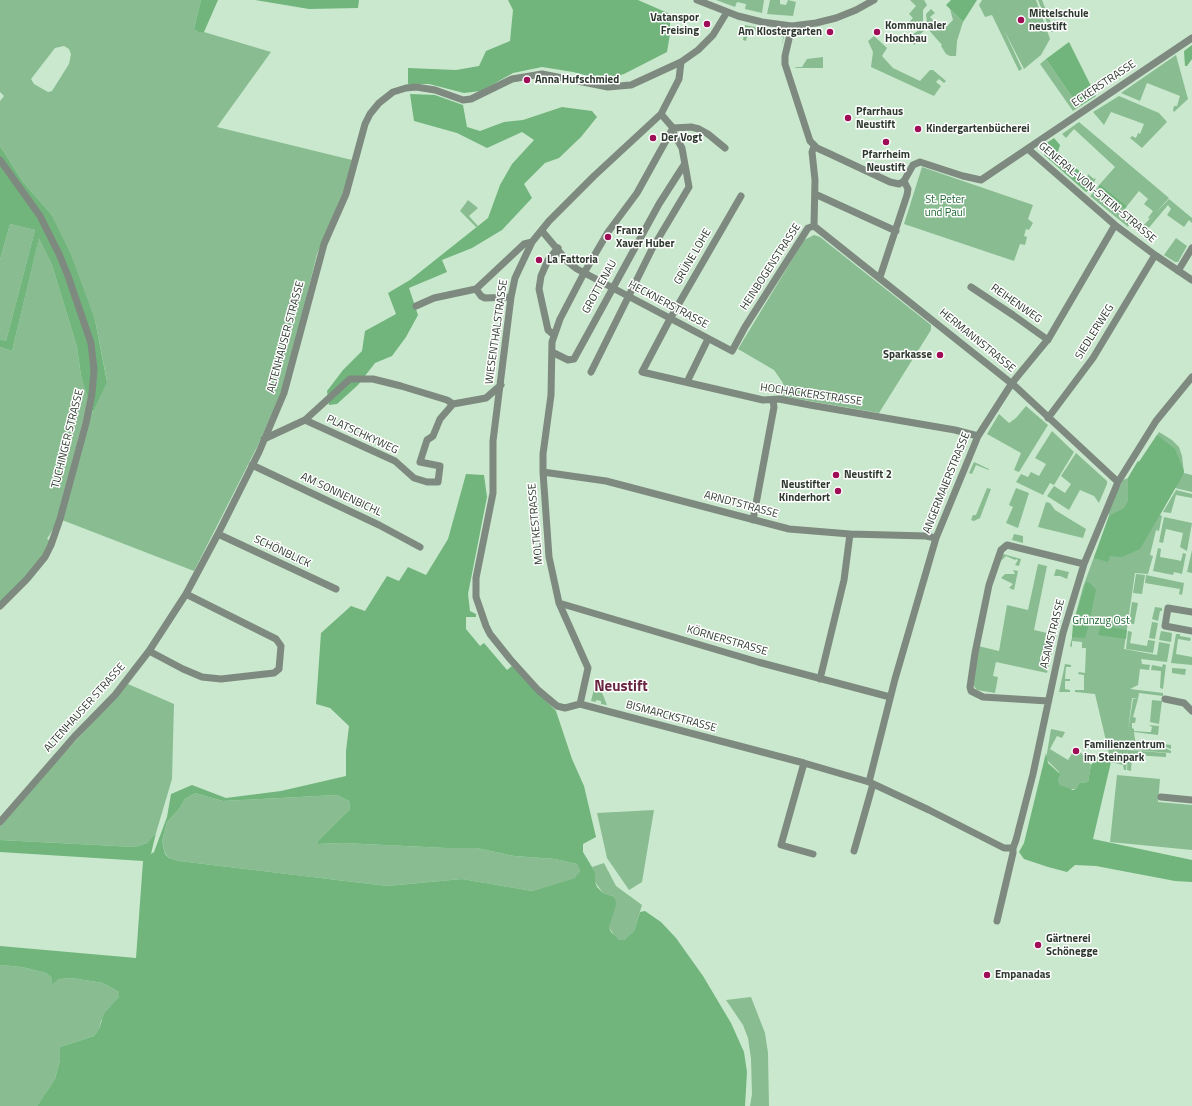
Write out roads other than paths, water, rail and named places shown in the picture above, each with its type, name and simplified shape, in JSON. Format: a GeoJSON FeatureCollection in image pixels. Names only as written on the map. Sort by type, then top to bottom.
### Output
{"type":"FeatureCollection","features":[{"type":"Feature","properties":{"kind":"street"},"geometry":{"type":"LineString","coordinates":[[697,0],[727,12],[762,22],[792,26],[816,23],[836,18],[856,10],[874,0]]}},
{"type":"Feature","properties":{"kind":"street"},"geometry":{"type":"LineString","coordinates":[[681,62],[698,50],[709,39],[727,12]]}},
{"type":"Feature","properties":{"kind":"street"},"geometry":{"type":"LineString","coordinates":[[792,26],[785,56],[785,64],[808,135],[814,146],[890,182],[899,184],[904,181],[908,189],[896,231],[880,277]]}},
{"type":"Feature","properties":{"kind":"street","name":"ECKERSTRASSE"},"geometry":{"type":"LineString","coordinates":[[904,181],[913,165],[920,162],[963,176],[981,180],[1192,38]]}},
{"type":"Feature","properties":{"kind":"street","name":"WIESENTHALSTRASSE"},"geometry":{"type":"LineString","coordinates":[[481,613],[476,594],[476,578],[493,493],[493,441],[511,297],[515,278],[532,242],[594,176],[661,114],[679,79],[681,62]]}},
{"type":"Feature","properties":{"kind":"street","name":"ALTENHAUSER STRASSE"},"geometry":{"type":"LineString","coordinates":[[0,822],[74,737],[115,695],[149,651],[186,594],[218,534],[264,440],[284,393],[324,244],[348,188],[365,124],[370,114],[384,98],[398,90],[416,87],[435,90],[463,100],[471,100],[512,79],[542,74],[562,76],[601,86],[623,86],[642,81],[681,62]]}},
{"type":"Feature","properties":{"kind":"street"},"geometry":{"type":"LineString","coordinates":[[591,372],[652,249],[689,187],[682,148],[674,134],[673,128],[661,114]]}},
{"type":"Feature","properties":{"kind":"street"},"geometry":{"type":"LineString","coordinates":[[673,128],[691,127],[699,129],[708,134],[725,148]]}},
{"type":"Feature","properties":{"kind":"street","name":"GROTTENAU"},"geometry":{"type":"LineString","coordinates":[[584,273],[608,232],[637,193],[673,128]]}},
{"type":"Feature","properties":{"kind":"street","name":"HEINBOGENSTRASSE"},"geometry":{"type":"LineString","coordinates":[[732,351],[745,327],[808,228],[814,226],[816,180],[812,152],[814,146]]}},
{"type":"Feature","properties":{"kind":"street","name":"GENERAL-VON-STEIN-STRASSE"},"geometry":{"type":"LineString","coordinates":[[1028,149],[1115,225],[1155,256],[1192,280]]}},
{"type":"Feature","properties":{"kind":"street","name":"TUCHINGER STRASSE"},"geometry":{"type":"LineString","coordinates":[[0,160],[40,216],[59,254],[91,343],[94,370],[92,394],[86,423],[60,519],[51,545],[45,557],[27,579],[0,606]]}},
{"type":"Feature","properties":{"kind":"street","name":"GROTTENAU"},"geometry":{"type":"LineString","coordinates":[[552,352],[568,360],[574,359],[659,204],[684,165]]}},
{"type":"Feature","properties":{"kind":"street"},"geometry":{"type":"LineString","coordinates":[[815,194],[896,231]]}},
{"type":"Feature","properties":{"kind":"street","name":"GRÜNE LOHE"},"geometry":{"type":"LineString","coordinates":[[642,372],[670,319],[741,196]]}},
{"type":"Feature","properties":{"kind":"street","name":"ANGERMAIERSTRASSE"},"geometry":{"type":"LineString","coordinates":[[854,851],[890,697],[936,538],[978,436],[1012,383],[1048,340],[1115,225]]}},
{"type":"Feature","properties":{"kind":"street","name":"HERMANNSTRASSE"},"geometry":{"type":"LineString","coordinates":[[814,226],[1012,383],[1118,482]]}},
{"type":"Feature","properties":{"kind":"street","name":"HECKNERSTRASSE"},"geometry":{"type":"LineString","coordinates":[[542,231],[571,265],[732,351]]}},
{"type":"Feature","properties":{"kind":"street"},"geometry":{"type":"LineString","coordinates":[[416,306],[434,298],[476,289],[524,244],[532,242]]}},
{"type":"Feature","properties":{"kind":"street"},"geometry":{"type":"LineString","coordinates":[[554,335],[548,330],[540,288],[541,276],[548,260],[558,248]]}},
{"type":"Feature","properties":{"kind":"street"},"geometry":{"type":"LineString","coordinates":[[1178,271],[1192,248]]}},
{"type":"Feature","properties":{"kind":"street","name":"SIEDLERWEG"},"geometry":{"type":"LineString","coordinates":[[1048,418],[1093,358],[1155,256]]}},
{"type":"Feature","properties":{"kind":"street","name":"MOLTKESTRASSE"},"geometry":{"type":"LineString","coordinates":[[580,704],[588,668],[559,603],[549,557],[543,454],[550,405],[554,335],[584,273]]}},
{"type":"Feature","properties":{"kind":"street","name":"REIHENWEG"},"geometry":{"type":"LineString","coordinates":[[971,287],[1048,340]]}},
{"type":"Feature","properties":{"kind":"street"},"geometry":{"type":"LineString","coordinates":[[476,289],[481,296],[485,298],[511,297]]}},
{"type":"Feature","properties":{"kind":"street"},"geometry":{"type":"LineString","coordinates":[[687,382],[708,339]]}},
{"type":"Feature","properties":{"kind":"street","name":"HOCHACKERSTRASSE"},"geometry":{"type":"LineString","coordinates":[[642,372],[772,401],[779,399],[929,425],[978,436]]}},
{"type":"Feature","properties":{"kind":"street","name":"ASAMSTRASSE"},"geometry":{"type":"LineString","coordinates":[[997,920],[1013,854],[1012,848],[1016,840],[1033,774],[1063,633],[1084,564],[1118,482],[1156,422],[1192,377]]}},
{"type":"Feature","properties":{"kind":"street"},"geometry":{"type":"LineString","coordinates":[[264,440],[305,420],[350,379],[373,379],[448,400],[453,404],[486,398],[501,385]]}},
{"type":"Feature","properties":{"kind":"street"},"geometry":{"type":"LineString","coordinates":[[753,520],[774,407],[772,401]]}},
{"type":"Feature","properties":{"kind":"street","name":"PLATSCHKYWEG"},"geometry":{"type":"LineString","coordinates":[[305,420],[395,461],[414,478],[427,482],[438,482],[440,466],[420,462],[427,440],[433,436],[440,419],[453,404]]}},
{"type":"Feature","properties":{"kind":"street","name":"AM SONNENBICHL"},"geometry":{"type":"LineString","coordinates":[[252,464],[384,527],[420,547]]}},
{"type":"Feature","properties":{"kind":"street","name":"ARNDTSTRASSE"},"geometry":{"type":"LineString","coordinates":[[543,472],[606,481],[789,529],[850,534],[926,536],[936,538]]}},
{"type":"Feature","properties":{"kind":"street","name":"SCHÖNBLICK"},"geometry":{"type":"LineString","coordinates":[[218,534],[336,589]]}},
{"type":"Feature","properties":{"kind":"street"},"geometry":{"type":"LineString","coordinates":[[820,679],[844,580],[850,534]]}},
{"type":"Feature","properties":{"kind":"street"},"geometry":{"type":"LineString","coordinates":[[1048,701],[979,696],[971,691],[970,687],[977,640],[988,592],[1001,550],[1005,546],[1012,545],[1084,564]]}},
{"type":"Feature","properties":{"kind":"street"},"geometry":{"type":"LineString","coordinates":[[149,651],[202,677],[221,679],[274,673],[279,669],[281,646],[276,639],[186,594]]}},
{"type":"Feature","properties":{"kind":"street","name":"KÖRNERSTRASSE"},"geometry":{"type":"LineString","coordinates":[[559,603],[820,679],[890,697]]}},
{"type":"Feature","properties":{"kind":"street"},"geometry":{"type":"LineString","coordinates":[[1192,612],[1168,608],[1165,626],[1192,631]]}},
{"type":"Feature","properties":{"kind":"street","name":"BISMARCKSTRASSE"},"geometry":{"type":"LineString","coordinates":[[481,613],[490,634],[549,701],[557,706],[565,708],[580,704],[804,763],[871,783],[929,810],[1004,848],[1012,848]]}},
{"type":"Feature","properties":{"kind":"street"},"geometry":{"type":"LineString","coordinates":[[1165,699],[1184,703],[1192,711]]}},
{"type":"Feature","properties":{"kind":"street"},"geometry":{"type":"LineString","coordinates":[[804,763],[781,845],[813,854]]}},
{"type":"Feature","properties":{"kind":"street"},"geometry":{"type":"LineString","coordinates":[[1161,797],[1192,800]]}},
{"type":"Feature","properties":{"kind":"place","name":"Mittelschule neustift"},"geometry":{"type":"Point","coordinates":[1021,20]}},
{"type":"Feature","properties":{"kind":"place","name":"Vatanspor Freising"},"geometry":{"type":"Point","coordinates":[707,24]}},
{"type":"Feature","properties":{"kind":"place","name":"Am Klostergarten"},"geometry":{"type":"Point","coordinates":[830,32]}},
{"type":"Feature","properties":{"kind":"place","name":"Kommunaler Hochbau"},"geometry":{"type":"Point","coordinates":[877,32]}},
{"type":"Feature","properties":{"kind":"place","name":"Anna Hufschmied"},"geometry":{"type":"Point","coordinates":[527,80]}},
{"type":"Feature","properties":{"kind":"place","name":"Pfarrhaus Neustift"},"geometry":{"type":"Point","coordinates":[848,118]}},
{"type":"Feature","properties":{"kind":"place","name":"Kindergartenbücherei"},"geometry":{"type":"Point","coordinates":[918,129]}},
{"type":"Feature","properties":{"kind":"place","name":"Der Vogt"},"geometry":{"type":"Point","coordinates":[653,138]}},
{"type":"Feature","properties":{"kind":"place","name":"Pfarrheim Neustift"},"geometry":{"type":"Point","coordinates":[886,142]}},
{"type":"Feature","properties":{"kind":"place","name":"Franz Xaver Huber"},"geometry":{"type":"Point","coordinates":[608,237]}},
{"type":"Feature","properties":{"kind":"place","name":"La Fattoria"},"geometry":{"type":"Point","coordinates":[539,260]}},
{"type":"Feature","properties":{"kind":"place","name":"Sparkasse"},"geometry":{"type":"Point","coordinates":[940,355]}},
{"type":"Feature","properties":{"kind":"place","name":"Neustift 2"},"geometry":{"type":"Point","coordinates":[836,475]}},
{"type":"Feature","properties":{"kind":"place","name":"Neustifter Kinderhort"},"geometry":{"type":"Point","coordinates":[838,491]}},
{"type":"Feature","properties":{"kind":"place","name":"Familienzentrum im Steinpark"},"geometry":{"type":"Point","coordinates":[1076,751]}},
{"type":"Feature","properties":{"kind":"place","name":"Gärtnerei Schönegge"},"geometry":{"type":"Point","coordinates":[1038,945]}},
{"type":"Feature","properties":{"kind":"place","name":"Empanadas"},"geometry":{"type":"Point","coordinates":[987,975]}},
{"type":"Feature","properties":{"kind":"district","name":"Neustift"},"geometry":{"type":"Point","coordinates":[621,687]}},
{"type":"Feature","properties":{"kind":"park label","name":"St. Peter und Paul"},"geometry":{"type":"Point","coordinates":[945,206]}},
{"type":"Feature","properties":{"kind":"park label","name":"Grünzug Ost"},"geometry":{"type":"Point","coordinates":[1101,621]}}]}
